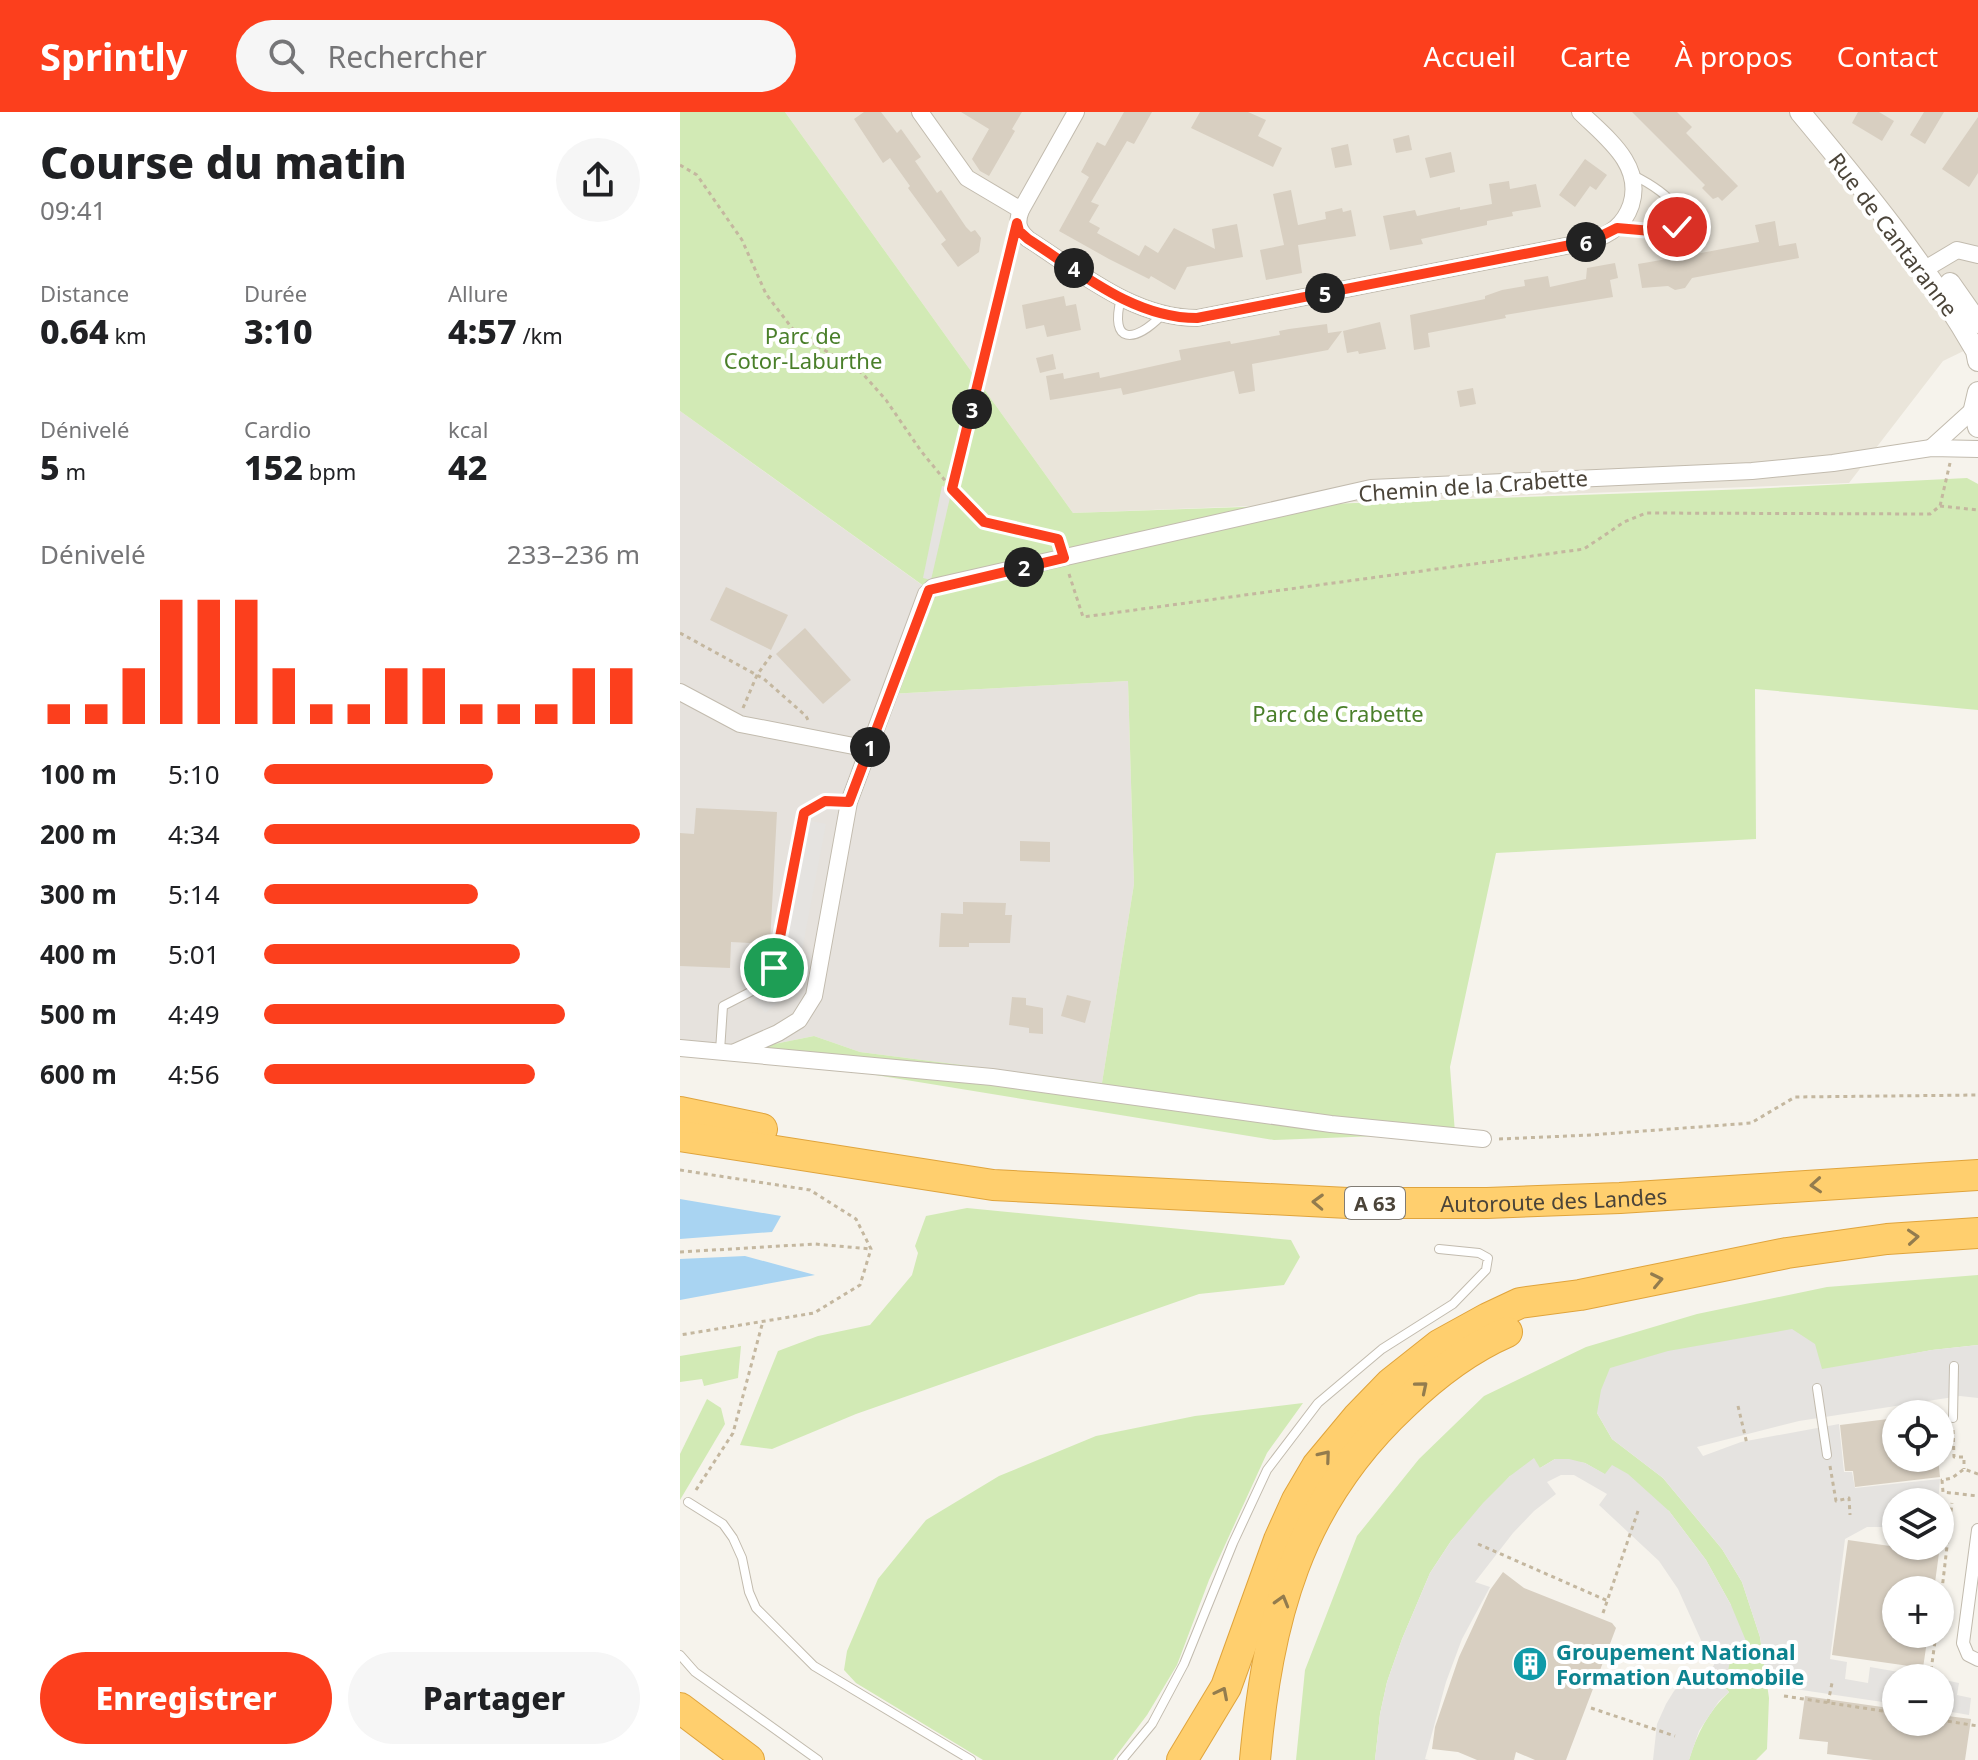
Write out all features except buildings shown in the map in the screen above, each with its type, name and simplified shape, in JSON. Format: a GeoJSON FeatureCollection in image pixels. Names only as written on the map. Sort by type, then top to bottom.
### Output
{"type":"FeatureCollection","features":[{"type":"Feature","properties":{"kind":"highway"},"geometry":{"type":"LineString","coordinates":[[680,1112],[864,1148],[1131,1191]]}},
{"type":"Feature","properties":{"kind":"highway"},"geometry":{"type":"LineString","coordinates":[[680,1136],[993,1185],[1131,1191]]}},
{"type":"Feature","properties":{"kind":"highway","name":"Autoroute des Landes"},"geometry":{"type":"LineString","coordinates":[[1131,1191],[1348,1203],[1487,1203],[1620,1198],[1978,1175]]}},
{"type":"Feature","properties":{"kind":"highway"},"geometry":{"type":"LineString","coordinates":[[1182,1760],[1226,1687],[1259,1592],[1297,1500],[1317,1466],[1391,1383],[1439,1345],[1520,1303],[1580,1295],[1787,1253],[1887,1239],[1978,1233]]}},
{"type":"Feature","properties":{"kind":"highway"},"geometry":{"type":"LineString","coordinates":[[1255,1760],[1261,1691],[1281,1603],[1299,1548],[1321,1504],[1382,1424],[1419,1389],[1454,1361],[1580,1295]]}},
{"type":"Feature","properties":{"kind":"highway"},"geometry":{"type":"LineString","coordinates":[[680,1708],[749,1760]]}},
{"type":"Feature","properties":{"kind":"highway"},"geometry":{"type":"LineString","coordinates":[[680,1729],[729,1760]]}},
{"type":"Feature","properties":{"kind":"street"},"geometry":{"type":"LineString","coordinates":[[920,112],[967,178],[1019,216]]}},
{"type":"Feature","properties":{"kind":"street"},"geometry":{"type":"LineString","coordinates":[[1076,112],[1019,216],[1019,231],[1121,297],[1162,315],[1197,318],[1591,241],[1617,228],[1630,207],[1635,183],[1633,175],[1622,154],[1580,112]]}},
{"type":"Feature","properties":{"kind":"street","name":"Rue de Cantaranne"},"geometry":{"type":"LineString","coordinates":[[1802,112],[1978,323]]}},
{"type":"Feature","properties":{"kind":"street"},"geometry":{"type":"LineString","coordinates":[[1930,266],[1957,250],[1978,255]]}},
{"type":"Feature","properties":{"kind":"street","name":"Rue de Cantaranne"},"geometry":{"type":"LineString","coordinates":[[1930,266],[1976,351],[1978,361]]}},
{"type":"Feature","properties":{"kind":"street"},"geometry":{"type":"LineString","coordinates":[[1931,448],[1977,409]]}},
{"type":"Feature","properties":{"kind":"street","name":"Chemin de la Crabette"},"geometry":{"type":"LineString","coordinates":[[869,749],[929,590],[1371,488],[1752,471],[1931,448],[1978,449]]}},
{"type":"Feature","properties":{"kind":"street"},"geometry":{"type":"LineString","coordinates":[[680,692],[736,723],[869,749],[849,802],[814,996],[799,1020],[778,1033],[727,1051]]}},
{"type":"Feature","properties":{"kind":"street"},"geometry":{"type":"LineString","coordinates":[[680,1048],[992,1077],[1331,1124],[1483,1139]]}},
{"type":"Feature","properties":{"kind":"street"},"geometry":{"type":"LineString","coordinates":[[1978,1530],[1963,1643],[1968,1655],[1978,1660]]}},
{"type":"Feature","properties":{"kind":"lane"},"geometry":{"type":"LineString","coordinates":[[1617,228],[1663,232],[1677,227],[1681,222],[1682,212],[1673,202],[1659,189],[1633,175]]}},
{"type":"Feature","properties":{"kind":"lane"},"geometry":{"type":"LineString","coordinates":[[1121,297],[1117,312],[1119,327],[1124,333],[1132,336],[1146,332],[1162,315]]}},
{"type":"Feature","properties":{"kind":"lane"},"geometry":{"type":"LineString","coordinates":[[727,1051],[723,1006],[760,987],[772,974],[804,813],[825,801],[849,802]]}},
{"type":"Feature","properties":{"kind":"lane"},"geometry":{"type":"LineString","coordinates":[[1122,1760],[1152,1724],[1184,1664],[1233,1543],[1267,1470],[1318,1403],[1382,1349],[1453,1304],[1486,1270],[1488,1258],[1479,1253],[1439,1249]]}},
{"type":"Feature","properties":{"kind":"lane"},"geometry":{"type":"LineString","coordinates":[[1953,1400],[1954,1366]]}},
{"type":"Feature","properties":{"kind":"lane"},"geometry":{"type":"LineString","coordinates":[[1817,1388],[1827,1455]]}},
{"type":"Feature","properties":{"kind":"lane"},"geometry":{"type":"LineString","coordinates":[[688,1502],[723,1524],[742,1558],[749,1592],[756,1608],[814,1666],[971,1760]]}},
{"type":"Feature","properties":{"kind":"lane"},"geometry":{"type":"LineString","coordinates":[[680,1655],[695,1672],[818,1760]]}},
{"type":"Feature","properties":{"kind":"path"},"geometry":{"type":"LineString","coordinates":[[680,165],[697,175],[742,240],[766,294],[795,332],[862,373],[886,400],[952,489],[984,522],[1058,539],[1083,617],[1584,549],[1624,522],[1646,513],[1930,514],[1940,506],[1951,459]]}},
{"type":"Feature","properties":{"kind":"path"},"geometry":{"type":"LineString","coordinates":[[952,489],[1019,216]]}},
{"type":"Feature","properties":{"kind":"path"},"geometry":{"type":"LineString","coordinates":[[1940,506],[1978,510]]}},
{"type":"Feature","properties":{"kind":"path"},"geometry":{"type":"LineString","coordinates":[[680,633],[757,675],[806,716],[813,738]]}},
{"type":"Feature","properties":{"kind":"path"},"geometry":{"type":"LineString","coordinates":[[736,723],[757,675],[772,654]]}},
{"type":"Feature","properties":{"kind":"path"},"geometry":{"type":"LineString","coordinates":[[1483,1139],[1591,1135],[1751,1123],[1795,1097],[1978,1095]]}},
{"type":"Feature","properties":{"kind":"path"},"geometry":{"type":"LineString","coordinates":[[680,1170],[810,1190],[856,1219],[871,1249],[860,1285],[814,1313],[680,1335]]}},
{"type":"Feature","properties":{"kind":"path"},"geometry":{"type":"LineString","coordinates":[[680,1252],[815,1244],[871,1249]]}},
{"type":"Feature","properties":{"kind":"path"},"geometry":{"type":"LineString","coordinates":[[688,1502],[733,1433],[763,1321]]}},
{"type":"Feature","properties":{"kind":"path"},"geometry":{"type":"LineString","coordinates":[[1738,1406],[1747,1444]]}},
{"type":"Feature","properties":{"kind":"path"},"geometry":{"type":"LineString","coordinates":[[1827,1455],[1836,1501],[1849,1498],[1850,1515]]}},
{"type":"Feature","properties":{"kind":"path"},"geometry":{"type":"LineString","coordinates":[[1954,1457],[1964,1457],[1964,1469]]}},
{"type":"Feature","properties":{"kind":"path"},"geometry":{"type":"LineString","coordinates":[[1964,1469],[1978,1474]]}},
{"type":"Feature","properties":{"kind":"path"},"geometry":{"type":"LineString","coordinates":[[1964,1469],[1952,1478],[1942,1480],[1943,1492],[1978,1496]]}},
{"type":"Feature","properties":{"kind":"path"},"geometry":{"type":"LineString","coordinates":[[1603,1613],[1638,1511]]}},
{"type":"Feature","properties":{"kind":"path"},"geometry":{"type":"LineString","coordinates":[[1478,1544],[1608,1601]]}},
{"type":"Feature","properties":{"kind":"path"},"geometry":{"type":"LineString","coordinates":[[1828,1703],[1832,1683]]}},
{"type":"Feature","properties":{"kind":"path"},"geometry":{"type":"LineString","coordinates":[[1784,1696],[1882,1711]]}},
{"type":"Feature","properties":{"kind":"path"},"geometry":{"type":"LineString","coordinates":[[1591,1708],[1675,1736]]}},
{"type":"Feature","properties":{"kind":"path"},"geometry":{"type":"LineString","coordinates":[[1954,1722],[1978,1726]]}},
{"type":"Feature","properties":{"kind":"shaded area"},"geometry":{"type":"Polygon","coordinates":[[[785,112],[1978,112],[1978,344],[1943,361],[1849,483],[1073,513],[785,112]]]}},
{"type":"Feature","properties":{"kind":"shaded area"},"geometry":{"type":"Polygon","coordinates":[[[680,411],[929,590],[890,694],[1128,681],[1134,884],[1102,1083],[860,1052],[814,1036],[735,1052],[680,1048],[680,411]]]}},
{"type":"Feature","properties":{"kind":"shaded area"},"geometry":{"type":"Polygon","coordinates":[[[942,486],[952,489],[931,580],[923,578],[942,486]]]}},
{"type":"Feature","properties":{"kind":"shaded area"},"geometry":{"type":"Polygon","coordinates":[[[802,819],[826,824],[798,972],[774,968],[802,819]]]}},
{"type":"Feature","properties":{"kind":"shaded area"},"geometry":{"type":"Polygon","coordinates":[[[772,974],[790,994],[765,1013],[749,993],[772,974]]]}},
{"type":"Feature","properties":{"kind":"shaded area"},"geometry":{"type":"Polygon","coordinates":[[[1792,1329],[1815,1344],[1822,1369],[1978,1345],[1978,1398],[1882,1400],[1882,1408],[1799,1421],[1697,1447],[1703,1456],[1741,1442],[1839,1424],[1844,1472],[1852,1472],[1855,1488],[1940,1479],[1939,1488],[1882,1488],[1882,1527],[1867,1527],[1845,1539],[1830,1659],[1847,1662],[1845,1679],[1868,1683],[1870,1667],[1882,1669],[1882,1702],[1795,1689],[1765,1671],[1760,1637],[1742,1582],[1722,1549],[1663,1478],[1612,1439],[1597,1413],[1601,1390],[1610,1368],[1668,1351],[1792,1329]]]}},
{"type":"Feature","properties":{"kind":"shaded area"},"geometry":{"type":"Polygon","coordinates":[[[1534,1458],[1540,1468],[1555,1459],[1569,1459],[1585,1463],[1605,1474],[1612,1465],[1628,1474],[1669,1511],[1706,1560],[1731,1605],[1746,1641],[1733,1647],[1728,1671],[1720,1681],[1729,1692],[1719,1701],[1699,1731],[1689,1760],[1653,1760],[1657,1724],[1666,1704],[1694,1669],[1705,1677],[1714,1665],[1718,1645],[1705,1649],[1678,1589],[1659,1561],[1599,1505],[1607,1494],[1574,1475],[1561,1475],[1547,1482],[1556,1494],[1513,1533],[1475,1582],[1490,1587],[1462,1639],[1446,1682],[1425,1759],[1429,1760],[1375,1760],[1387,1682],[1430,1573],[1451,1541],[1483,1503],[1534,1458]]]}},
{"type":"Feature","properties":{"kind":"shaded area"},"geometry":{"type":"Polygon","coordinates":[[[1954,1682],[1959,1683],[1957,1695],[1971,1698],[1969,1715],[1954,1712],[1954,1682]]]}},
{"type":"Feature","properties":{"kind":"green space","name":"Parc de Crabette"},"geometry":{"type":"Polygon","coordinates":[[[680,112],[785,112],[1073,513],[1750,489],[1967,478],[1978,484],[1978,710],[1755,689],[1756,839],[1496,853],[1450,1067],[1455,1133],[1274,1140],[735,1052],[814,1036],[860,1052],[1102,1083],[1134,884],[1128,681],[889,694],[928,589],[680,411],[680,112]]]}},
{"type":"Feature","properties":{"kind":"green space"},"geometry":{"type":"Polygon","coordinates":[[[967,1208],[1291,1240],[1300,1257],[1284,1285],[1199,1294],[856,1414],[772,1449],[740,1445],[778,1351],[818,1336],[870,1325],[912,1275],[918,1253],[915,1246],[926,1216],[967,1208]]]}},
{"type":"Feature","properties":{"kind":"green space"},"geometry":{"type":"Polygon","coordinates":[[[1978,1275],[1978,1345],[1932,1350],[1597,1413],[1612,1439],[1663,1478],[1722,1549],[1742,1582],[1760,1637],[1769,1698],[1767,1749],[1756,1760],[1689,1760],[1704,1723],[1729,1692],[1720,1682],[1733,1657],[1731,1605],[1706,1560],[1669,1511],[1585,1463],[1555,1459],[1540,1468],[1510,1476],[1451,1541],[1430,1573],[1387,1682],[1375,1760],[1296,1760],[1305,1670],[1357,1536],[1419,1459],[1484,1396],[1586,1347],[1697,1314],[1827,1287],[1978,1275]]]}},
{"type":"Feature","properties":{"kind":"green space"},"geometry":{"type":"Polygon","coordinates":[[[741,1346],[738,1378],[704,1386],[702,1379],[680,1382],[680,1356],[741,1346]]]}},
{"type":"Feature","properties":{"kind":"green space"},"geometry":{"type":"Polygon","coordinates":[[[707,1399],[721,1408],[725,1424],[680,1500],[680,1454],[707,1399]]]}},
{"type":"Feature","properties":{"kind":"green space"},"geometry":{"type":"Polygon","coordinates":[[[1303,1403],[1267,1453],[1209,1580],[1177,1665],[1147,1715],[1113,1760],[983,1760],[856,1683],[844,1670],[847,1651],[878,1579],[926,1520],[999,1476],[1096,1436],[1195,1416],[1303,1403]]]}},
{"type":"Feature","properties":{"kind":"water"},"geometry":{"type":"Polygon","coordinates":[[[680,1199],[781,1216],[772,1232],[680,1239],[680,1199]]]}},
{"type":"Feature","properties":{"kind":"water"},"geometry":{"type":"Polygon","coordinates":[[[745,1256],[815,1275],[680,1300],[680,1259],[745,1256]]]}},
{"type":"Feature","properties":{"kind":"place","name":"Groupement National Formation Automobile"},"geometry":{"type":"Point","coordinates":[1530,1664]}},
{"type":"Feature","properties":{"kind":"route"},"geometry":{"type":"LineString","coordinates":[[774,968],[804,813],[825,801],[849,802],[926,594],[933,587],[1064,558],[1058,539],[984,522],[952,489],[1017,223],[1019,231],[1028,239],[1128,302],[1173,318],[1197,318],[1591,241],[1617,228],[1663,232],[1677,227]]}},
{"type":"Feature","properties":{"kind":"park label","name":"Parc de Cotor-Laburthe"},"geometry":{"type":"Point","coordinates":[803,348]}}]}
